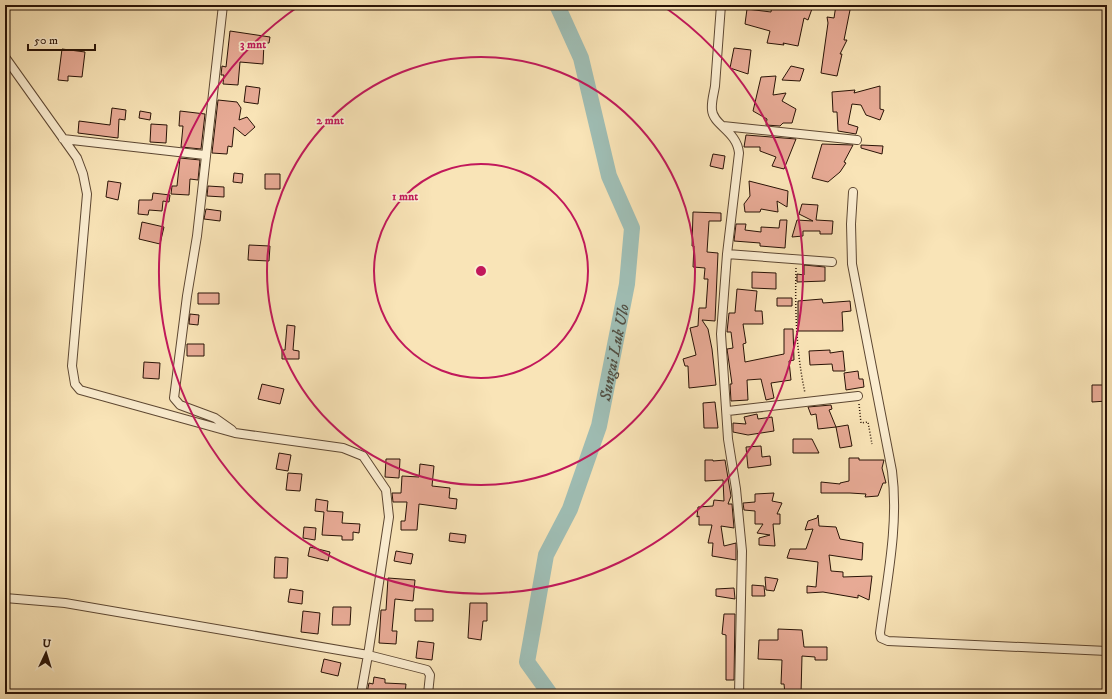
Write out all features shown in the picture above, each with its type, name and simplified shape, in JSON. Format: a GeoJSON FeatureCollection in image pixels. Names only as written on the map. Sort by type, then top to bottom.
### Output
{"type":"FeatureCollection","features":[{"type":"Feature","properties":{"kind":"street"},"geometry":{"type":"LineString","coordinates":[[222,5],[193,263],[187,296],[174,398],[180,405],[215,418],[236,433]]}},
{"type":"Feature","properties":{"kind":"street"},"geometry":{"type":"LineString","coordinates":[[721,5],[712,110],[716,118],[738,144],[739,153],[727,254],[721,334],[728,411],[728,439],[736,489],[742,551],[739,694]]}},
{"type":"Feature","properties":{"kind":"street"},"geometry":{"type":"LineString","coordinates":[[5,57],[76,158],[83,174],[87,194],[72,366],[75,384],[80,390],[236,433],[343,448],[363,456],[376,472],[386,490],[389,517],[368,655],[360,694]]}},
{"type":"Feature","properties":{"kind":"street"},"geometry":{"type":"LineString","coordinates":[[723,126],[857,140]]}},
{"type":"Feature","properties":{"kind":"street"},"geometry":{"type":"LineString","coordinates":[[63,140],[205,155]]}},
{"type":"Feature","properties":{"kind":"street"},"geometry":{"type":"LineString","coordinates":[[853,192],[850,224],[852,264],[892,471],[895,497],[890,558],[880,634],[881,638],[896,641],[1107,651]]}},
{"type":"Feature","properties":{"kind":"street"},"geometry":{"type":"LineString","coordinates":[[727,254],[832,262]]}},
{"type":"Feature","properties":{"kind":"street"},"geometry":{"type":"LineString","coordinates":[[728,411],[858,396]]}},
{"type":"Feature","properties":{"kind":"street"},"geometry":{"type":"LineString","coordinates":[[5,598],[65,603],[368,655],[427,670],[430,675],[428,694]]}},
{"type":"Feature","properties":{"kind":"path"},"geometry":{"type":"LineString","coordinates":[[796,260],[796,334],[798,361],[807,401]]}},
{"type":"Feature","properties":{"kind":"path"},"geometry":{"type":"LineString","coordinates":[[858,396],[861,423],[868,422],[872,444]]}},
{"type":"Feature","properties":{"kind":"building"},"geometry":{"type":"Polygon","coordinates":[[[772,5],[813,6],[808,20],[804,18],[798,46],[783,43],[784,45],[767,43],[770,31],[745,24],[747,9],[771,12],[772,5]]]}},
{"type":"Feature","properties":{"kind":"building"},"geometry":{"type":"Polygon","coordinates":[[[836,5],[851,5],[844,40],[847,40],[840,54],[842,54],[837,76],[821,73],[828,23],[827,17],[834,18],[836,5]]]}},
{"type":"Feature","properties":{"kind":"building"},"geometry":{"type":"Polygon","coordinates":[[[230,31],[270,37],[269,43],[264,43],[263,64],[240,62],[238,85],[223,84],[224,75],[221,75],[222,66],[226,67],[230,31]]]}},
{"type":"Feature","properties":{"kind":"building"},"geometry":{"type":"Polygon","coordinates":[[[734,48],[751,50],[748,74],[730,68],[734,48]]]}},
{"type":"Feature","properties":{"kind":"building"},"geometry":{"type":"Polygon","coordinates":[[[62,49],[85,52],[82,77],[68,76],[68,81],[58,80],[62,49]]]}},
{"type":"Feature","properties":{"kind":"building"},"geometry":{"type":"Polygon","coordinates":[[[791,66],[804,69],[800,81],[782,80],[791,66]]]}},
{"type":"Feature","properties":{"kind":"building"},"geometry":{"type":"Polygon","coordinates":[[[776,76],[773,95],[786,93],[782,101],[796,109],[792,123],[783,123],[780,126],[766,125],[767,119],[753,111],[761,77],[776,76]]]}},
{"type":"Feature","properties":{"kind":"building"},"geometry":{"type":"Polygon","coordinates":[[[246,86],[260,88],[258,104],[244,102],[246,86]]]}},
{"type":"Feature","properties":{"kind":"building"},"geometry":{"type":"Polygon","coordinates":[[[880,86],[880,109],[884,110],[880,120],[866,115],[861,105],[852,104],[848,124],[858,127],[856,134],[838,131],[837,112],[833,112],[832,92],[855,90],[854,93],[880,86]]]}},
{"type":"Feature","properties":{"kind":"building"},"geometry":{"type":"Polygon","coordinates":[[[218,100],[237,102],[241,108],[239,120],[247,117],[255,127],[245,136],[234,127],[232,147],[228,146],[227,154],[212,153],[218,100]]]}},
{"type":"Feature","properties":{"kind":"building"},"geometry":{"type":"Polygon","coordinates":[[[112,108],[126,110],[125,120],[119,119],[118,138],[78,133],[79,121],[110,125],[112,108]]]}},
{"type":"Feature","properties":{"kind":"building"},"geometry":{"type":"Polygon","coordinates":[[[140,111],[151,113],[150,120],[139,118],[140,111]]]}},
{"type":"Feature","properties":{"kind":"building"},"geometry":{"type":"Polygon","coordinates":[[[180,111],[205,114],[201,149],[181,147],[183,126],[179,126],[180,111]]]}},
{"type":"Feature","properties":{"kind":"building"},"geometry":{"type":"Polygon","coordinates":[[[151,124],[167,125],[166,143],[150,142],[151,124]]]}},
{"type":"Feature","properties":{"kind":"building"},"geometry":{"type":"Polygon","coordinates":[[[746,135],[796,139],[784,169],[772,166],[776,157],[760,151],[760,147],[744,147],[746,135]]]}},
{"type":"Feature","properties":{"kind":"building"},"geometry":{"type":"Polygon","coordinates":[[[822,144],[853,145],[844,162],[846,163],[840,172],[828,182],[812,178],[822,144]]]}},
{"type":"Feature","properties":{"kind":"building"},"geometry":{"type":"Polygon","coordinates":[[[861,145],[883,146],[882,154],[861,148],[861,145]]]}},
{"type":"Feature","properties":{"kind":"building"},"geometry":{"type":"Polygon","coordinates":[[[713,154],[725,156],[723,169],[710,166],[713,154]]]}},
{"type":"Feature","properties":{"kind":"building"},"geometry":{"type":"Polygon","coordinates":[[[180,158],[200,160],[198,180],[190,179],[189,195],[171,194],[172,186],[177,186],[180,158]]]}},
{"type":"Feature","properties":{"kind":"building"},"geometry":{"type":"Polygon","coordinates":[[[234,173],[243,174],[242,183],[233,182],[234,173]]]}},
{"type":"Feature","properties":{"kind":"building"},"geometry":{"type":"Polygon","coordinates":[[[265,174],[280,174],[280,189],[265,189],[265,174]]]}},
{"type":"Feature","properties":{"kind":"building"},"geometry":{"type":"Polygon","coordinates":[[[108,181],[121,183],[118,200],[106,197],[108,181]]]}},
{"type":"Feature","properties":{"kind":"building"},"geometry":{"type":"Polygon","coordinates":[[[749,181],[788,191],[787,207],[777,201],[778,212],[761,209],[760,212],[745,212],[744,204],[750,196],[749,181]]]}},
{"type":"Feature","properties":{"kind":"building"},"geometry":{"type":"Polygon","coordinates":[[[208,186],[224,187],[224,197],[207,196],[208,186]]]}},
{"type":"Feature","properties":{"kind":"building"},"geometry":{"type":"Polygon","coordinates":[[[153,193],[170,195],[169,202],[163,201],[162,211],[149,210],[148,215],[138,214],[139,200],[152,200],[153,193]]]}},
{"type":"Feature","properties":{"kind":"building"},"geometry":{"type":"Polygon","coordinates":[[[802,204],[818,205],[816,220],[833,221],[832,234],[820,234],[820,231],[803,231],[803,236],[792,237],[797,220],[813,221],[799,214],[802,204]]]}},
{"type":"Feature","properties":{"kind":"building"},"geometry":{"type":"Polygon","coordinates":[[[206,209],[221,211],[220,221],[204,219],[206,209]]]}},
{"type":"Feature","properties":{"kind":"building"},"geometry":{"type":"Polygon","coordinates":[[[693,212],[721,213],[721,221],[709,221],[707,252],[718,253],[715,321],[702,320],[708,329],[716,385],[689,388],[688,366],[685,366],[683,359],[696,355],[690,328],[698,326],[699,308],[706,308],[708,279],[704,279],[705,268],[693,267],[693,212]]]}},
{"type":"Feature","properties":{"kind":"building"},"geometry":{"type":"Polygon","coordinates":[[[780,220],[787,220],[785,248],[760,246],[760,243],[734,241],[736,224],[746,224],[745,230],[761,232],[761,227],[779,228],[780,220]]]}},
{"type":"Feature","properties":{"kind":"building"},"geometry":{"type":"Polygon","coordinates":[[[142,222],[164,227],[160,244],[139,239],[142,222]]]}},
{"type":"Feature","properties":{"kind":"building"},"geometry":{"type":"Polygon","coordinates":[[[249,245],[270,246],[269,261],[248,260],[249,245]]]}},
{"type":"Feature","properties":{"kind":"building"},"geometry":{"type":"Polygon","coordinates":[[[804,265],[825,267],[825,281],[797,282],[797,274],[804,275],[804,265]]]}},
{"type":"Feature","properties":{"kind":"building"},"geometry":{"type":"Polygon","coordinates":[[[752,272],[776,273],[776,289],[752,288],[752,272]]]}},
{"type":"Feature","properties":{"kind":"building"},"geometry":{"type":"Polygon","coordinates":[[[737,289],[757,291],[755,311],[762,311],[763,324],[743,324],[746,343],[743,344],[745,362],[784,354],[784,329],[793,329],[794,360],[789,361],[791,380],[771,383],[774,398],[766,400],[761,379],[747,380],[748,400],[731,401],[730,384],[732,384],[727,349],[733,348],[731,332],[727,332],[729,313],[735,313],[737,289]]]}},
{"type":"Feature","properties":{"kind":"building"},"geometry":{"type":"Polygon","coordinates":[[[198,293],[219,293],[219,304],[198,304],[198,293]]]}},
{"type":"Feature","properties":{"kind":"building"},"geometry":{"type":"Polygon","coordinates":[[[777,298],[792,298],[792,306],[777,306],[777,298]]]}},
{"type":"Feature","properties":{"kind":"building"},"geometry":{"type":"Polygon","coordinates":[[[822,299],[823,303],[850,301],[851,311],[842,312],[843,331],[798,331],[798,301],[822,299]]]}},
{"type":"Feature","properties":{"kind":"building"},"geometry":{"type":"Polygon","coordinates":[[[190,314],[199,315],[198,325],[189,324],[190,314]]]}},
{"type":"Feature","properties":{"kind":"building"},"geometry":{"type":"Polygon","coordinates":[[[287,325],[295,326],[293,350],[299,351],[299,359],[282,359],[282,350],[285,350],[287,325]]]}},
{"type":"Feature","properties":{"kind":"building"},"geometry":{"type":"Polygon","coordinates":[[[187,344],[204,344],[204,356],[187,356],[187,344]]]}},
{"type":"Feature","properties":{"kind":"building"},"geometry":{"type":"Polygon","coordinates":[[[830,350],[830,353],[843,351],[845,371],[833,371],[832,364],[810,365],[809,351],[830,350]]]}},
{"type":"Feature","properties":{"kind":"building"},"geometry":{"type":"Polygon","coordinates":[[[144,362],[160,363],[159,379],[143,378],[144,362]]]}},
{"type":"Feature","properties":{"kind":"building"},"geometry":{"type":"Polygon","coordinates":[[[858,371],[859,379],[863,379],[864,387],[846,390],[844,373],[858,371]]]}},
{"type":"Feature","properties":{"kind":"building"},"geometry":{"type":"Polygon","coordinates":[[[262,384],[284,389],[280,404],[258,399],[262,384]]]}},
{"type":"Feature","properties":{"kind":"building"},"geometry":{"type":"Polygon","coordinates":[[[1092,385],[1107,385],[1107,401],[1092,402],[1092,385]]]}},
{"type":"Feature","properties":{"kind":"building"},"geometry":{"type":"Polygon","coordinates":[[[715,402],[718,428],[704,428],[703,403],[715,402]]]}},
{"type":"Feature","properties":{"kind":"building"},"geometry":{"type":"Polygon","coordinates":[[[831,405],[832,409],[829,410],[836,427],[818,429],[816,414],[811,415],[808,407],[831,405]]]}},
{"type":"Feature","properties":{"kind":"building"},"geometry":{"type":"Polygon","coordinates":[[[757,414],[758,419],[772,417],[774,431],[748,435],[733,432],[733,423],[746,424],[744,417],[757,414]]]}},
{"type":"Feature","properties":{"kind":"building"},"geometry":{"type":"Polygon","coordinates":[[[848,425],[852,446],[840,448],[836,427],[848,425]]]}},
{"type":"Feature","properties":{"kind":"building"},"geometry":{"type":"Polygon","coordinates":[[[793,439],[812,439],[819,453],[793,453],[793,439]]]}},
{"type":"Feature","properties":{"kind":"building"},"geometry":{"type":"Polygon","coordinates":[[[761,446],[762,457],[770,456],[771,465],[748,468],[746,447],[761,446]]]}},
{"type":"Feature","properties":{"kind":"building"},"geometry":{"type":"Polygon","coordinates":[[[279,453],[291,455],[288,471],[276,469],[279,453]]]}},
{"type":"Feature","properties":{"kind":"building"},"geometry":{"type":"Polygon","coordinates":[[[849,458],[859,458],[859,460],[884,460],[882,468],[886,483],[883,483],[878,496],[865,497],[866,494],[821,493],[821,482],[840,484],[849,481],[849,458]]]}},
{"type":"Feature","properties":{"kind":"building"},"geometry":{"type":"Polygon","coordinates":[[[386,459],[400,459],[399,478],[385,477],[386,459]]]}},
{"type":"Feature","properties":{"kind":"building"},"geometry":{"type":"Polygon","coordinates":[[[705,460],[725,460],[731,496],[728,504],[732,504],[734,528],[721,526],[724,546],[736,543],[736,560],[712,556],[713,543],[708,543],[712,525],[699,525],[699,516],[697,517],[698,507],[713,506],[714,500],[724,501],[723,480],[705,481],[705,460]]]}},
{"type":"Feature","properties":{"kind":"building"},"geometry":{"type":"Polygon","coordinates":[[[420,464],[434,466],[432,486],[450,488],[449,498],[457,499],[456,509],[419,504],[417,530],[401,530],[401,521],[405,521],[407,502],[393,502],[392,493],[401,493],[402,476],[419,477],[420,464]]]}},
{"type":"Feature","properties":{"kind":"building"},"geometry":{"type":"Polygon","coordinates":[[[288,473],[302,474],[300,491],[286,490],[288,473]]]}},
{"type":"Feature","properties":{"kind":"building"},"geometry":{"type":"Polygon","coordinates":[[[774,493],[772,501],[782,503],[777,514],[780,514],[780,524],[773,524],[775,546],[759,545],[759,538],[770,535],[757,533],[763,524],[755,524],[755,511],[744,510],[743,503],[755,502],[755,494],[774,493]]]}},
{"type":"Feature","properties":{"kind":"building"},"geometry":{"type":"Polygon","coordinates":[[[316,499],[328,501],[327,511],[343,512],[342,523],[360,524],[359,533],[353,532],[353,540],[342,540],[342,536],[322,535],[324,512],[315,511],[316,499]]]}},
{"type":"Feature","properties":{"kind":"building"},"geometry":{"type":"Polygon","coordinates":[[[818,515],[819,526],[836,527],[840,539],[863,543],[862,560],[829,555],[831,571],[843,572],[843,577],[872,576],[869,600],[858,595],[858,598],[823,592],[807,593],[807,586],[816,587],[818,562],[787,558],[790,549],[806,549],[813,529],[805,530],[808,521],[817,518],[818,515]]]}},
{"type":"Feature","properties":{"kind":"building"},"geometry":{"type":"Polygon","coordinates":[[[304,527],[316,528],[315,540],[303,538],[304,527]]]}},
{"type":"Feature","properties":{"kind":"building"},"geometry":{"type":"Polygon","coordinates":[[[450,533],[466,535],[465,543],[449,541],[450,533]]]}},
{"type":"Feature","properties":{"kind":"building"},"geometry":{"type":"Polygon","coordinates":[[[310,547],[330,552],[328,561],[308,556],[310,547]]]}},
{"type":"Feature","properties":{"kind":"building"},"geometry":{"type":"Polygon","coordinates":[[[396,551],[413,554],[411,564],[394,561],[396,551]]]}},
{"type":"Feature","properties":{"kind":"building"},"geometry":{"type":"Polygon","coordinates":[[[275,557],[288,558],[287,578],[274,578],[275,557]]]}},
{"type":"Feature","properties":{"kind":"building"},"geometry":{"type":"Polygon","coordinates":[[[765,577],[778,579],[774,591],[766,590],[765,577]]]}},
{"type":"Feature","properties":{"kind":"building"},"geometry":{"type":"Polygon","coordinates":[[[388,578],[415,580],[413,601],[395,599],[392,631],[397,631],[396,644],[379,643],[381,610],[386,610],[388,578]]]}},
{"type":"Feature","properties":{"kind":"building"},"geometry":{"type":"Polygon","coordinates":[[[752,585],[764,586],[765,596],[752,596],[752,585]]]}},
{"type":"Feature","properties":{"kind":"building"},"geometry":{"type":"Polygon","coordinates":[[[734,588],[735,599],[716,596],[716,589],[734,588]]]}},
{"type":"Feature","properties":{"kind":"building"},"geometry":{"type":"Polygon","coordinates":[[[290,589],[303,591],[302,604],[288,602],[290,589]]]}},
{"type":"Feature","properties":{"kind":"building"},"geometry":{"type":"Polygon","coordinates":[[[470,603],[487,603],[487,621],[483,621],[481,640],[468,638],[470,603]]]}},
{"type":"Feature","properties":{"kind":"building"},"geometry":{"type":"Polygon","coordinates":[[[333,607],[351,607],[350,625],[332,625],[333,607]]]}},
{"type":"Feature","properties":{"kind":"building"},"geometry":{"type":"Polygon","coordinates":[[[415,609],[433,609],[433,621],[415,621],[415,609]]]}},
{"type":"Feature","properties":{"kind":"building"},"geometry":{"type":"Polygon","coordinates":[[[303,611],[320,613],[318,634],[301,632],[303,611]]]}},
{"type":"Feature","properties":{"kind":"building"},"geometry":{"type":"Polygon","coordinates":[[[724,614],[735,614],[734,680],[726,680],[726,635],[722,634],[724,614]]]}},
{"type":"Feature","properties":{"kind":"building"},"geometry":{"type":"Polygon","coordinates":[[[778,629],[802,630],[804,647],[827,647],[827,660],[815,660],[815,657],[802,656],[801,694],[785,694],[784,684],[781,684],[782,660],[758,659],[759,640],[778,640],[778,629]]]}},
{"type":"Feature","properties":{"kind":"building"},"geometry":{"type":"Polygon","coordinates":[[[418,641],[434,643],[432,660],[416,658],[418,641]]]}},
{"type":"Feature","properties":{"kind":"building"},"geometry":{"type":"Polygon","coordinates":[[[324,659],[341,663],[338,676],[321,672],[324,659]]]}},
{"type":"Feature","properties":{"kind":"building"},"geometry":{"type":"Polygon","coordinates":[[[374,677],[385,679],[385,683],[406,684],[405,694],[367,693],[369,683],[373,684],[374,677]]]}},
{"type":"Feature","properties":{"kind":"waterway","name":"Sungai Luk Ulo"},"geometry":{"type":"LineString","coordinates":[[550,694],[527,662],[546,555],[570,509],[599,426],[627,284],[632,228],[609,176],[581,58],[557,5]]}}]}
